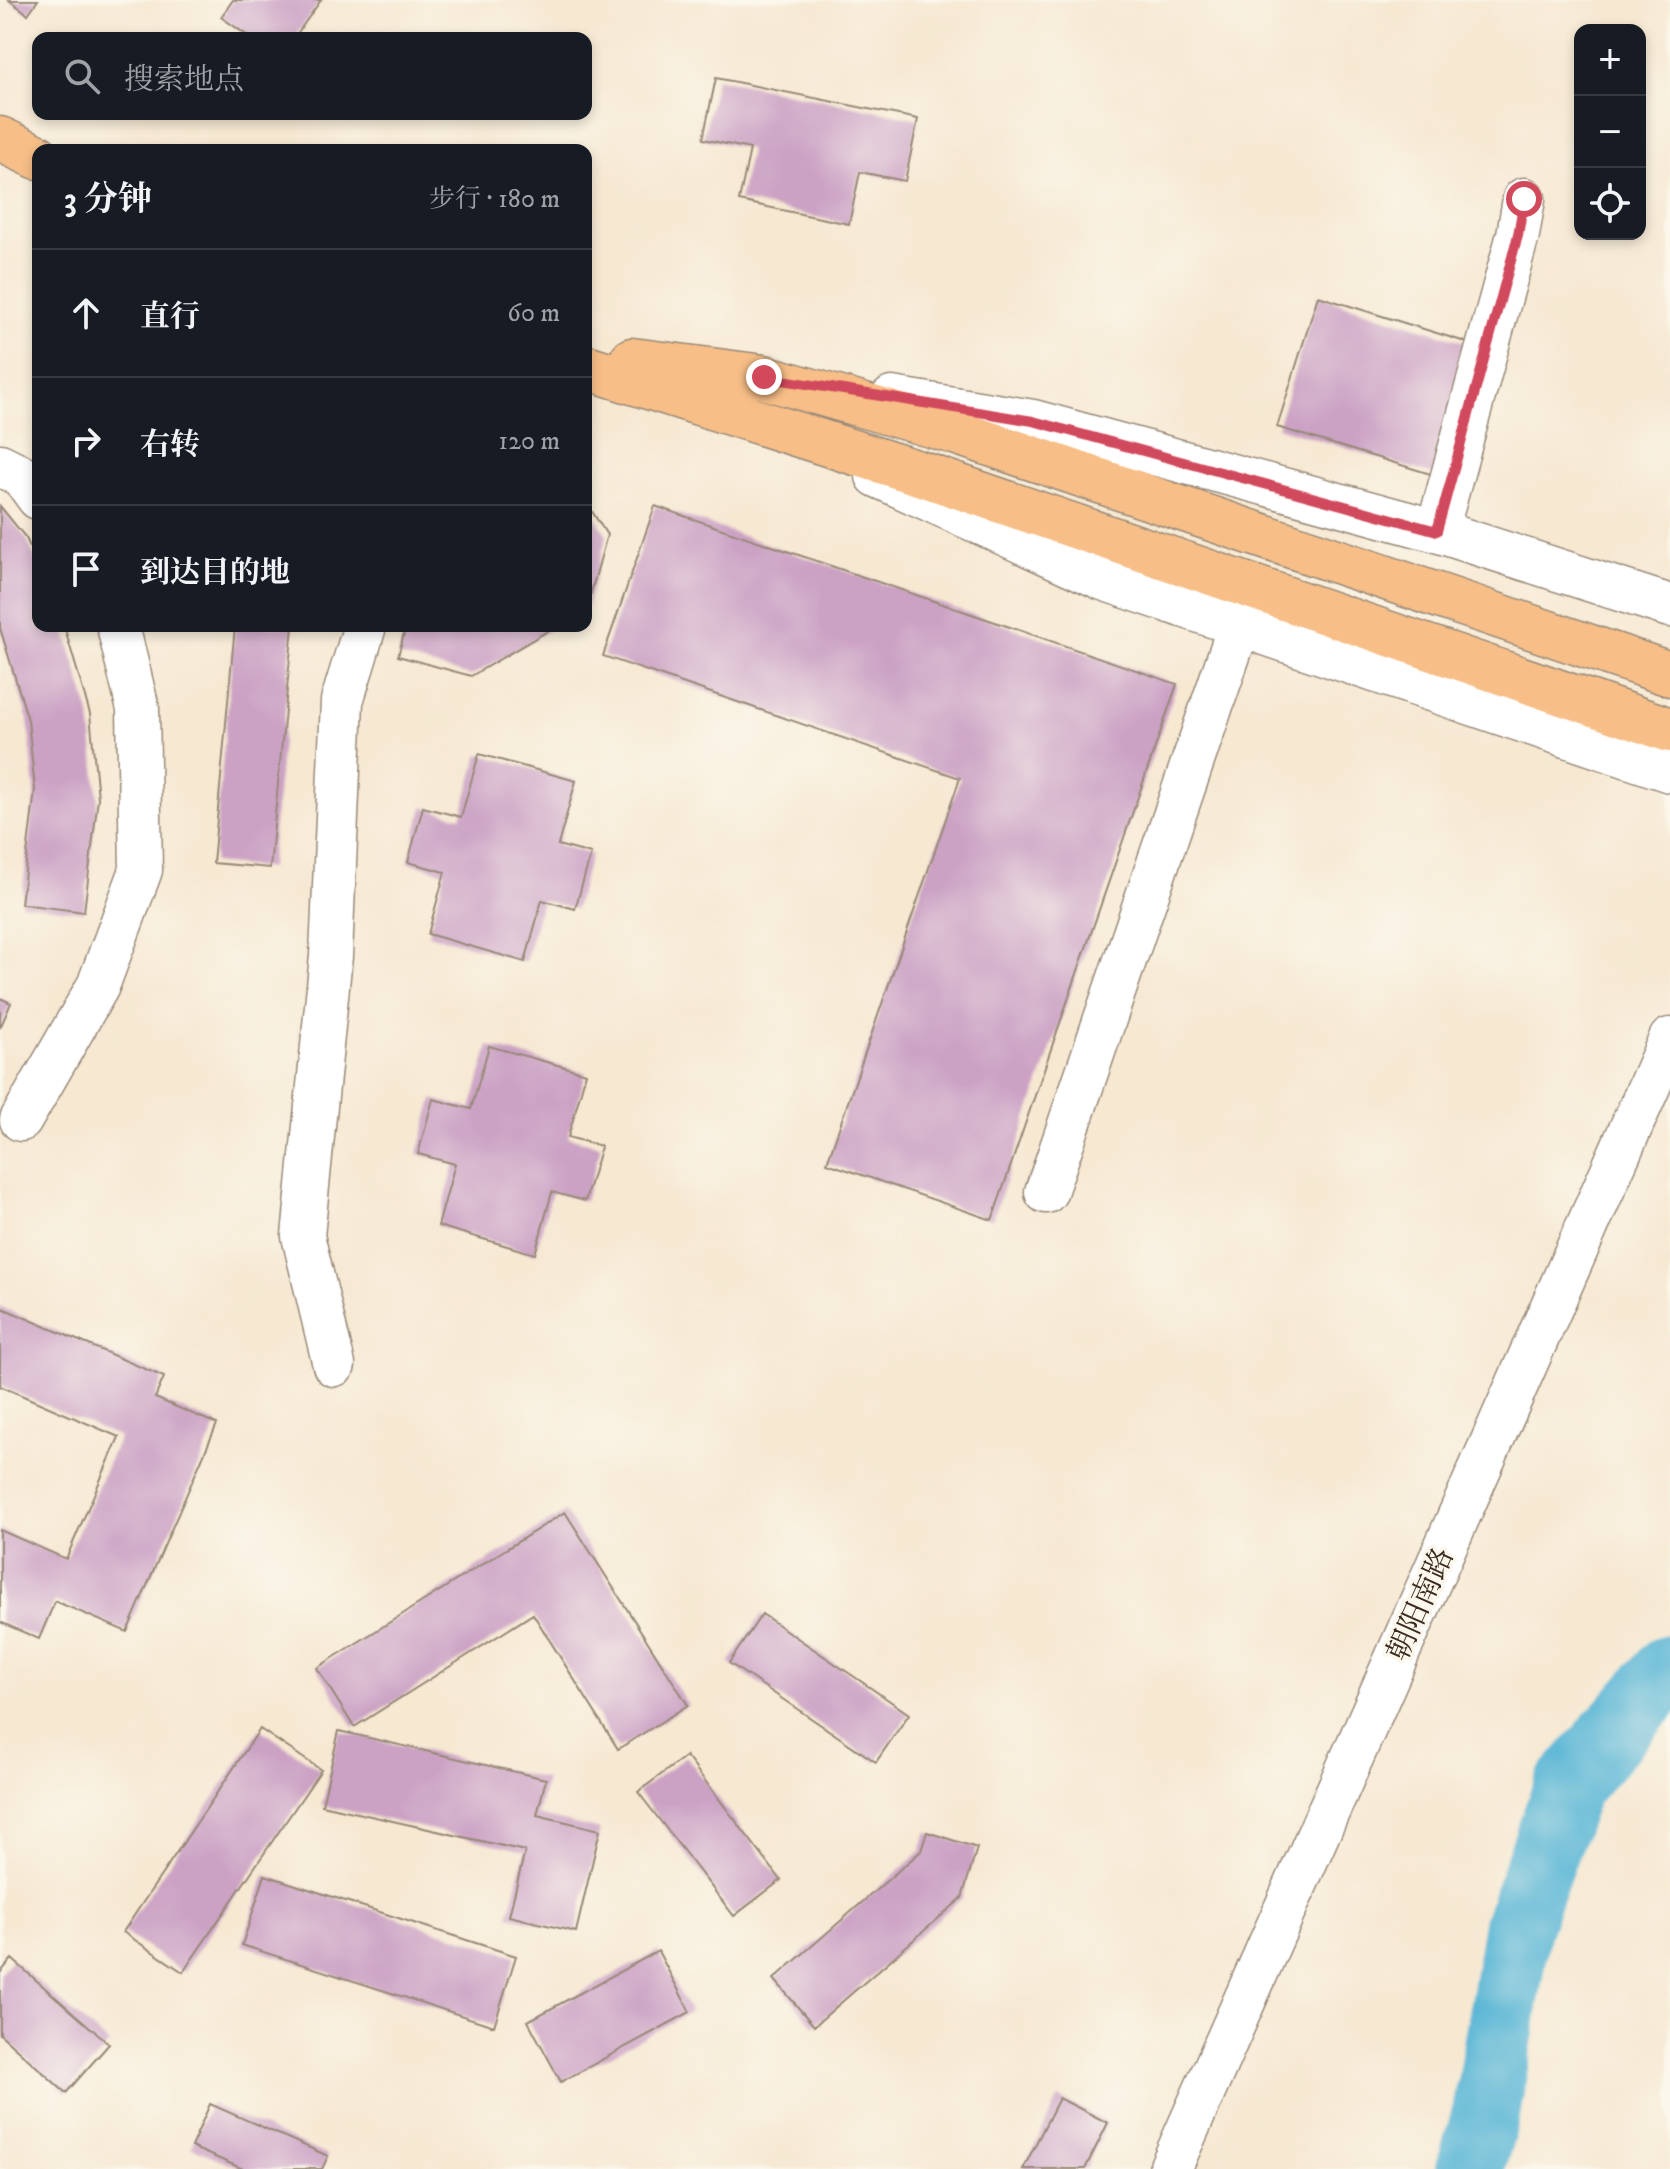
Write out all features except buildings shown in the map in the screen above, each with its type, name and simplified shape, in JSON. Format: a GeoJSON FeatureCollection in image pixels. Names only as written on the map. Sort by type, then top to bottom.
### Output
{"type":"FeatureCollection","features":[{"type":"Feature","properties":{"kind":"main road"},"geometry":{"type":"LineString","coordinates":[[0,139],[32,154]]}},
{"type":"Feature","properties":{"kind":"main road"},"geometry":{"type":"LineString","coordinates":[[592,355],[764,377],[955,432],[1670,674]]}},
{"type":"Feature","properties":{"kind":"main road"},"geometry":{"type":"LineString","coordinates":[[592,369],[928,476],[1670,730]]}},
{"type":"Feature","properties":{"kind":"street"},"geometry":{"type":"LineString","coordinates":[[1437,531],[1518,235],[1524,199]]}},
{"type":"Feature","properties":{"kind":"street"},"geometry":{"type":"LineString","coordinates":[[764,377],[1033,421],[1437,531],[1670,606]]}},
{"type":"Feature","properties":{"kind":"street"},"geometry":{"type":"LineString","coordinates":[[756,421],[1103,579],[1670,771]]}},
{"type":"Feature","properties":{"kind":"street"},"geometry":{"type":"LineString","coordinates":[[0,465],[22,476],[32,490]]}},
{"type":"Feature","properties":{"kind":"street"},"geometry":{"type":"LineString","coordinates":[[1046,1192],[1239,626]]}},
{"type":"Feature","properties":{"kind":"street"},"geometry":{"type":"LineString","coordinates":[[21,1120],[98,986],[141,870],[138,709],[119,632]]}},
{"type":"Feature","properties":{"kind":"street"},"geometry":{"type":"LineString","coordinates":[[334,1365],[303,1236],[331,956],[342,701],[363,632]]}},
{"type":"Feature","properties":{"kind":"street","name":"朝阳南路"},"geometry":{"type":"LineString","coordinates":[[1170,2169],[1670,1039]]}},
{"type":"Feature","properties":{"kind":"waterway"},"geometry":{"type":"LineString","coordinates":[[1470,2169],[1486,2114],[1517,1926],[1568,1786],[1670,1668]]}},
{"type":"Feature","properties":{"kind":"route"},"geometry":{"type":"LineString","coordinates":[[764,377],[1033,421],[1437,531],[1518,235],[1524,199]]}}]}
